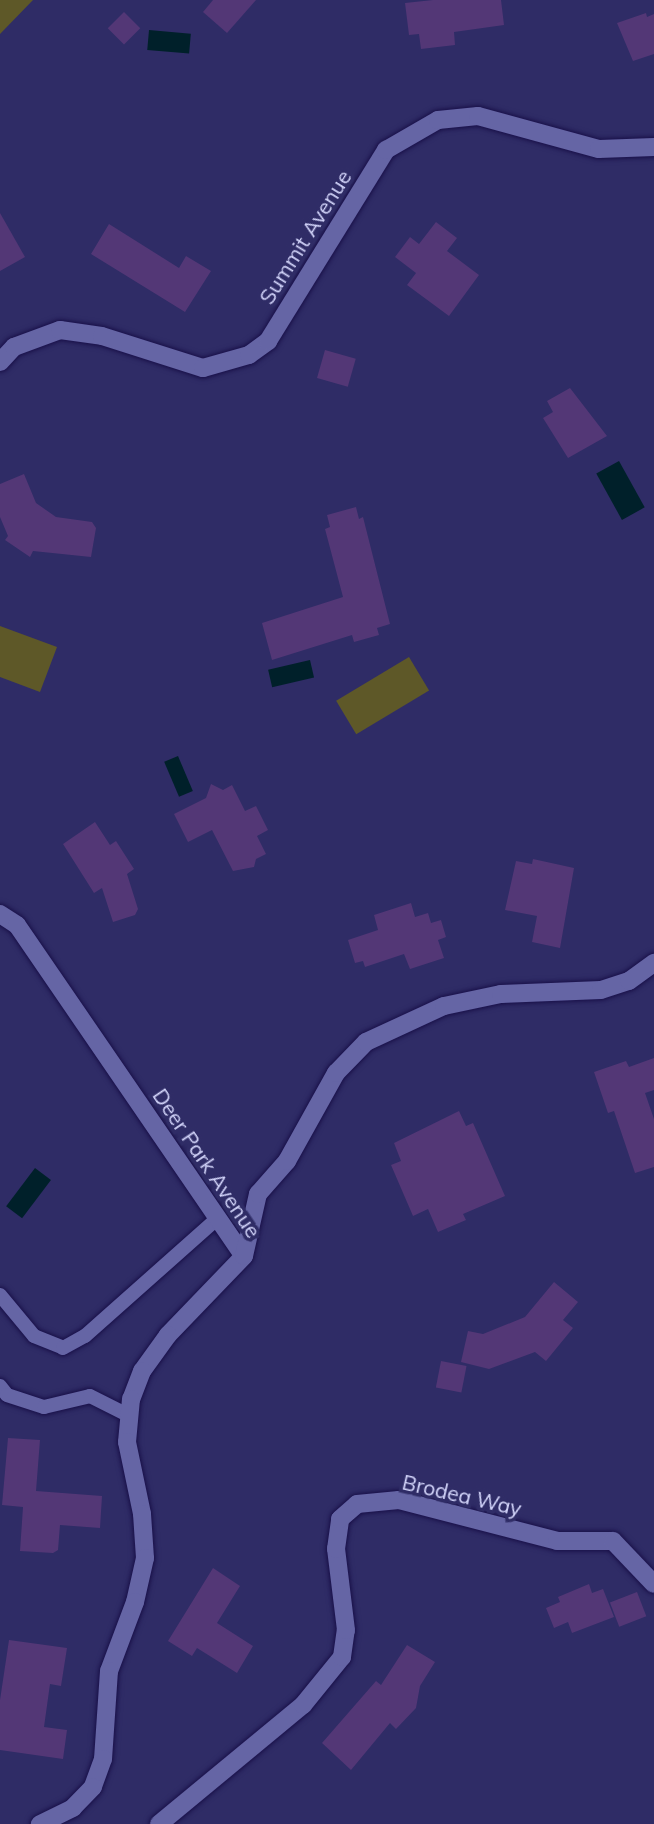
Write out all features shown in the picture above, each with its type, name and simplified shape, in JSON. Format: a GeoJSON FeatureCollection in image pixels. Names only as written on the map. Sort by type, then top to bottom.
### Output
{"type":"FeatureCollection","features":[{"type":"Feature","properties":{"kind":"street","name":"Summit Avenue"},"geometry":{"type":"LineString","coordinates":[[0,362],[14,347],[60,330],[102,336],[203,368],[249,355],[268,341],[386,150],[438,120],[478,116],[599,149],[654,147]]}},
{"type":"Feature","properties":{"kind":"street","name":"Deer Park Avenue"},"geometry":{"type":"LineString","coordinates":[[0,914],[17,925],[244,1256],[168,1335],[142,1371],[130,1416],[127,1442],[142,1514],[145,1558],[135,1602],[109,1671],[103,1759],[93,1787],[73,1808],[40,1824]]}},
{"type":"Feature","properties":{"kind":"street"},"geometry":{"type":"LineString","coordinates":[[244,1256],[258,1194],[287,1161],[336,1073],[366,1042],[444,1006],[501,994],[601,990],[629,981],[654,963]]}},
{"type":"Feature","properties":{"kind":"street","name":"Brodea Way"},"geometry":{"type":"LineString","coordinates":[[159,1824],[303,1704],[342,1657],[346,1630],[336,1549],[340,1519],[356,1504],[399,1500],[558,1541],[613,1541],[654,1584]]}},
{"type":"Feature","properties":{"kind":"lane"},"geometry":{"type":"LineString","coordinates":[[0,1294],[34,1336],[63,1348],[85,1336],[218,1218]]}},
{"type":"Feature","properties":{"kind":"lane"},"geometry":{"type":"LineString","coordinates":[[0,1386],[7,1395],[44,1407],[90,1396],[130,1416]]}},
{"type":"Feature","properties":{"kind":"shaded area"},"geometry":{"type":"Polygon","coordinates":[[[0,0],[33,0],[0,34],[0,0]]]}},
{"type":"Feature","properties":{"kind":"shaded area"},"geometry":{"type":"Polygon","coordinates":[[[0,626],[57,647],[40,692],[0,677],[0,626]]]}},
{"type":"Feature","properties":{"kind":"shaded area"},"geometry":{"type":"Polygon","coordinates":[[[409,657],[429,690],[356,734],[336,701],[409,657]]]}},
{"type":"Feature","properties":{"kind":"water"},"geometry":{"type":"Polygon","coordinates":[[[149,30],[191,34],[189,54],[147,50],[149,30]]]}},
{"type":"Feature","properties":{"kind":"water"},"geometry":{"type":"Polygon","coordinates":[[[619,461],[645,507],[622,520],[596,474],[619,461]]]}},
{"type":"Feature","properties":{"kind":"water"},"geometry":{"type":"Polygon","coordinates":[[[310,660],[314,678],[272,687],[268,670],[310,660]]]}},
{"type":"Feature","properties":{"kind":"water"},"geometry":{"type":"Polygon","coordinates":[[[178,756],[193,791],[179,797],[164,762],[178,756]]]}},
{"type":"Feature","properties":{"kind":"water"},"geometry":{"type":"Polygon","coordinates":[[[35,1168],[51,1180],[22,1218],[6,1206],[35,1168]]]}},
{"type":"Feature","properties":{"kind":"building"},"geometry":{"type":"Polygon","coordinates":[[[213,0],[256,0],[227,33],[203,12],[213,0]]]}},
{"type":"Feature","properties":{"kind":"building"},"geometry":{"type":"Polygon","coordinates":[[[433,0],[501,0],[504,25],[454,32],[455,45],[421,49],[419,34],[409,35],[405,3],[433,0]]]}},
{"type":"Feature","properties":{"kind":"building"},"geometry":{"type":"Polygon","coordinates":[[[124,12],[140,28],[124,45],[108,28],[124,12]]]}},
{"type":"Feature","properties":{"kind":"building"},"geometry":{"type":"Polygon","coordinates":[[[646,13],[647,17],[654,14],[654,54],[633,61],[617,23],[646,13]]]}},
{"type":"Feature","properties":{"kind":"building"},"geometry":{"type":"Polygon","coordinates":[[[0,213],[25,257],[0,271],[0,213]]]}},
{"type":"Feature","properties":{"kind":"building"},"geometry":{"type":"Polygon","coordinates":[[[436,222],[457,238],[447,251],[479,275],[449,316],[407,285],[416,273],[395,257],[410,237],[419,244],[436,222]]]}},
{"type":"Feature","properties":{"kind":"building"},"geometry":{"type":"Polygon","coordinates":[[[109,224],[179,268],[186,256],[211,271],[185,312],[91,254],[109,224]]]}},
{"type":"Feature","properties":{"kind":"building"},"geometry":{"type":"Polygon","coordinates":[[[325,350],[356,359],[348,387],[317,378],[325,350]]]}},
{"type":"Feature","properties":{"kind":"building"},"geometry":{"type":"Polygon","coordinates":[[[570,388],[607,436],[568,458],[543,418],[553,412],[547,401],[570,388]]]}},
{"type":"Feature","properties":{"kind":"building"},"geometry":{"type":"Polygon","coordinates":[[[24,474],[36,503],[56,517],[92,522],[96,528],[91,557],[33,551],[30,557],[5,540],[8,536],[0,517],[0,484],[24,474]]]}},
{"type":"Feature","properties":{"kind":"building"},"geometry":{"type":"Polygon","coordinates":[[[356,507],[359,519],[363,517],[390,624],[377,628],[379,635],[354,642],[352,635],[272,660],[262,623],[343,597],[325,529],[330,527],[327,515],[356,507]]]}},
{"type":"Feature","properties":{"kind":"building"},"geometry":{"type":"Polygon","coordinates":[[[211,784],[223,790],[232,785],[245,811],[256,806],[268,830],[257,836],[266,854],[256,859],[254,867],[233,871],[212,830],[188,842],[174,814],[206,798],[211,784]]]}},
{"type":"Feature","properties":{"kind":"building"},"geometry":{"type":"Polygon","coordinates":[[[95,822],[110,845],[116,841],[134,869],[127,874],[138,909],[135,915],[113,922],[102,888],[94,893],[63,844],[95,822]]]}},
{"type":"Feature","properties":{"kind":"building"},"geometry":{"type":"Polygon","coordinates":[[[533,859],[574,868],[560,948],[532,942],[537,916],[505,910],[516,861],[532,864],[533,859]]]}},
{"type":"Feature","properties":{"kind":"building"},"geometry":{"type":"Polygon","coordinates":[[[411,903],[415,917],[428,913],[431,923],[441,920],[446,937],[438,940],[444,958],[410,969],[404,954],[365,967],[363,961],[355,963],[348,940],[378,930],[374,915],[411,903]]]}},
{"type":"Feature","properties":{"kind":"building"},"geometry":{"type":"Polygon","coordinates":[[[654,1058],[654,1090],[645,1093],[654,1119],[654,1167],[635,1173],[614,1111],[608,1113],[594,1072],[626,1061],[629,1067],[654,1058]]]}},
{"type":"Feature","properties":{"kind":"building"},"geometry":{"type":"Polygon","coordinates":[[[459,1111],[466,1126],[473,1123],[505,1196],[463,1214],[466,1220],[438,1232],[428,1209],[413,1216],[391,1165],[401,1161],[394,1143],[459,1111]]]}},
{"type":"Feature","properties":{"kind":"building"},"geometry":{"type":"Polygon","coordinates":[[[554,1282],[578,1302],[563,1320],[573,1328],[546,1361],[535,1352],[489,1369],[461,1362],[468,1331],[483,1334],[525,1317],[554,1282]]]}},
{"type":"Feature","properties":{"kind":"building"},"geometry":{"type":"Polygon","coordinates":[[[441,1361],[467,1366],[461,1392],[436,1388],[441,1361]]]}},
{"type":"Feature","properties":{"kind":"building"},"geometry":{"type":"Polygon","coordinates":[[[8,1438],[40,1440],[36,1491],[102,1496],[100,1528],[60,1525],[58,1550],[53,1553],[20,1551],[23,1507],[2,1505],[8,1438]]]}},
{"type":"Feature","properties":{"kind":"building"},"geometry":{"type":"Polygon","coordinates":[[[213,1568],[240,1586],[217,1623],[253,1646],[237,1673],[197,1648],[192,1656],[168,1641],[213,1568]]]}},
{"type":"Feature","properties":{"kind":"building"},"geometry":{"type":"Polygon","coordinates":[[[589,1584],[592,1593],[603,1589],[614,1617],[572,1633],[568,1622],[554,1628],[546,1608],[560,1602],[558,1597],[589,1584]]]}},
{"type":"Feature","properties":{"kind":"building"},"geometry":{"type":"Polygon","coordinates":[[[637,1592],[646,1616],[619,1627],[610,1602],[637,1592]]]}},
{"type":"Feature","properties":{"kind":"building"},"geometry":{"type":"Polygon","coordinates":[[[9,1640],[67,1648],[61,1686],[50,1684],[44,1727],[67,1730],[63,1759],[0,1750],[0,1700],[9,1640]]]}},
{"type":"Feature","properties":{"kind":"building"},"geometry":{"type":"Polygon","coordinates":[[[407,1645],[435,1662],[420,1686],[416,1708],[396,1729],[390,1723],[351,1770],[322,1743],[376,1681],[381,1685],[407,1645]]]}}]}
